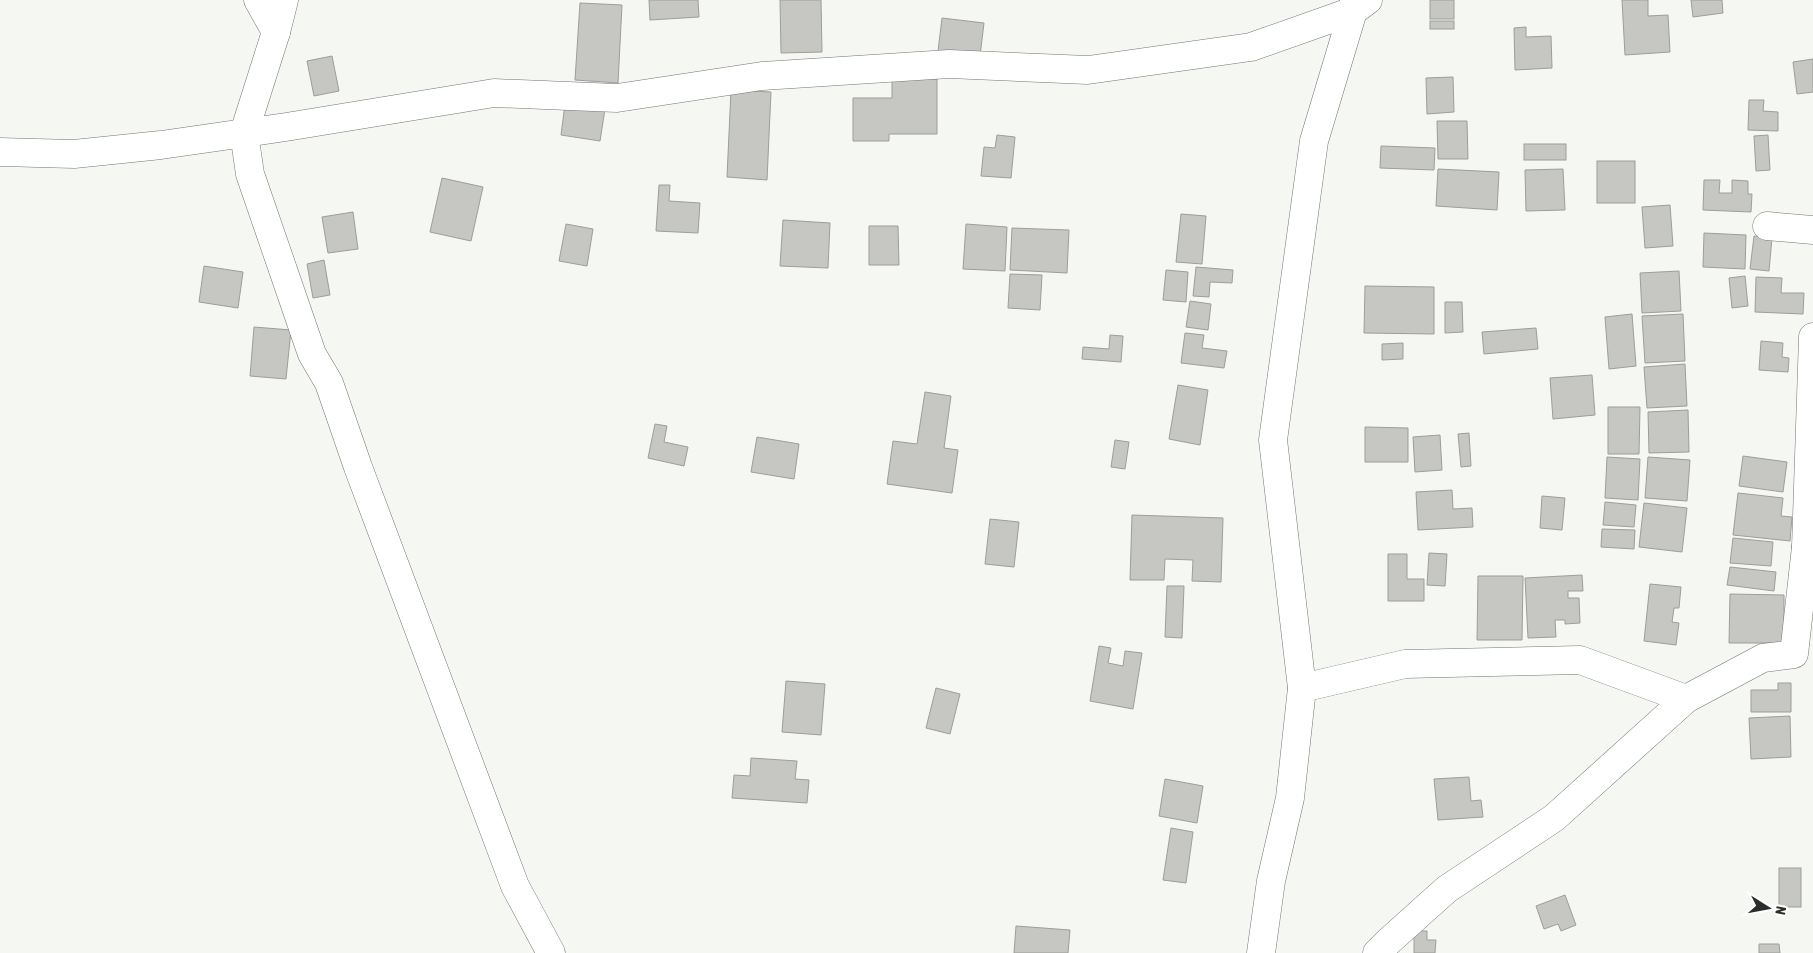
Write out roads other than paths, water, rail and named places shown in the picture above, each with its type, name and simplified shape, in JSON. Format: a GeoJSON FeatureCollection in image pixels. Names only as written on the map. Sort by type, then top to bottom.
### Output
{"type":"FeatureCollection","features":[{"type":"Feature","properties":{"kind":"street"},"geometry":{"type":"LineString","coordinates":[[258,0],[276,32]]}},
{"type":"Feature","properties":{"kind":"street"},"geometry":{"type":"LineString","coordinates":[[284,0],[276,32],[244,133],[250,174],[312,354],[329,382],[358,467],[516,886],[551,953]]}},
{"type":"Feature","properties":{"kind":"street"},"geometry":{"type":"LineString","coordinates":[[0,152],[74,154],[161,145],[494,93],[617,98],[762,76],[949,64],[1088,70],[1251,47],[1358,4]]}},
{"type":"Feature","properties":{"kind":"street"},"geometry":{"type":"LineString","coordinates":[[1261,953],[1271,881],[1290,798],[1302,688],[1273,440],[1314,141],[1358,4]]}},
{"type":"Feature","properties":{"kind":"street"},"geometry":{"type":"LineString","coordinates":[[1767,226],[1813,230]]}},
{"type":"Feature","properties":{"kind":"street"},"geometry":{"type":"LineString","coordinates":[[1377,953],[1447,889],[1554,818],[1686,699],[1763,658],[1794,654],[1810,547],[1813,337]]}},
{"type":"Feature","properties":{"kind":"street"},"geometry":{"type":"LineString","coordinates":[[1302,688],[1405,664],[1580,660],[1686,699]]}}]}
